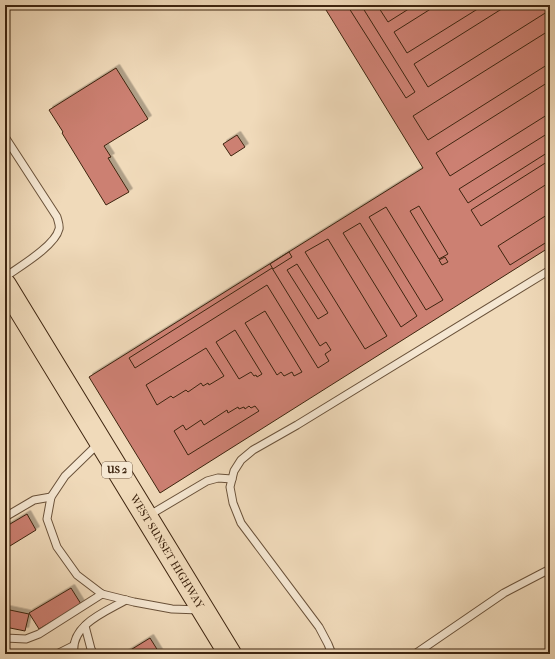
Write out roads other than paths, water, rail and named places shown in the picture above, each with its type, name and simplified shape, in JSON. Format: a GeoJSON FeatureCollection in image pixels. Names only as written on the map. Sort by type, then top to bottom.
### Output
{"type":"FeatureCollection","features":[{"type":"Feature","properties":{"kind":"main road","name":"WEST SUNSET HIGHWAY"},"geometry":{"type":"LineString","coordinates":[[5,285],[230,654]]}},
{"type":"Feature","properties":{"kind":"lane"},"geometry":{"type":"LineString","coordinates":[[5,137],[57,217],[59,228],[55,238],[48,246],[5,277]]}},
{"type":"Feature","properties":{"kind":"lane"},"geometry":{"type":"LineString","coordinates":[[332,654],[319,627],[241,523],[233,503],[230,487],[234,471],[241,460],[253,450],[550,270]]}},
{"type":"Feature","properties":{"kind":"lane"},"geometry":{"type":"LineString","coordinates":[[100,442],[65,476],[51,497],[47,519],[57,547],[77,575],[102,594],[172,609],[204,610]]}},
{"type":"Feature","properties":{"kind":"lane"},"geometry":{"type":"LineString","coordinates":[[146,517],[207,481],[218,478],[232,479]]}},
{"type":"Feature","properties":{"kind":"lane"},"geometry":{"type":"LineString","coordinates":[[5,517],[34,500],[51,497]]}},
{"type":"Feature","properties":{"kind":"lane"},"geometry":{"type":"LineString","coordinates":[[415,654],[504,593],[550,569]]}},
{"type":"Feature","properties":{"kind":"lane"},"geometry":{"type":"LineString","coordinates":[[5,638],[26,639],[39,634],[102,594]]}},
{"type":"Feature","properties":{"kind":"lane"},"geometry":{"type":"LineString","coordinates":[[74,654],[73,646],[79,633],[85,626],[91,620],[126,600]]}},
{"type":"Feature","properties":{"kind":"lane"},"geometry":{"type":"LineString","coordinates":[[85,626],[91,650],[94,654]]}},
{"type":"Feature","properties":{"kind":"lane"},"geometry":{"type":"LineString","coordinates":[[57,654],[73,646]]}}]}
